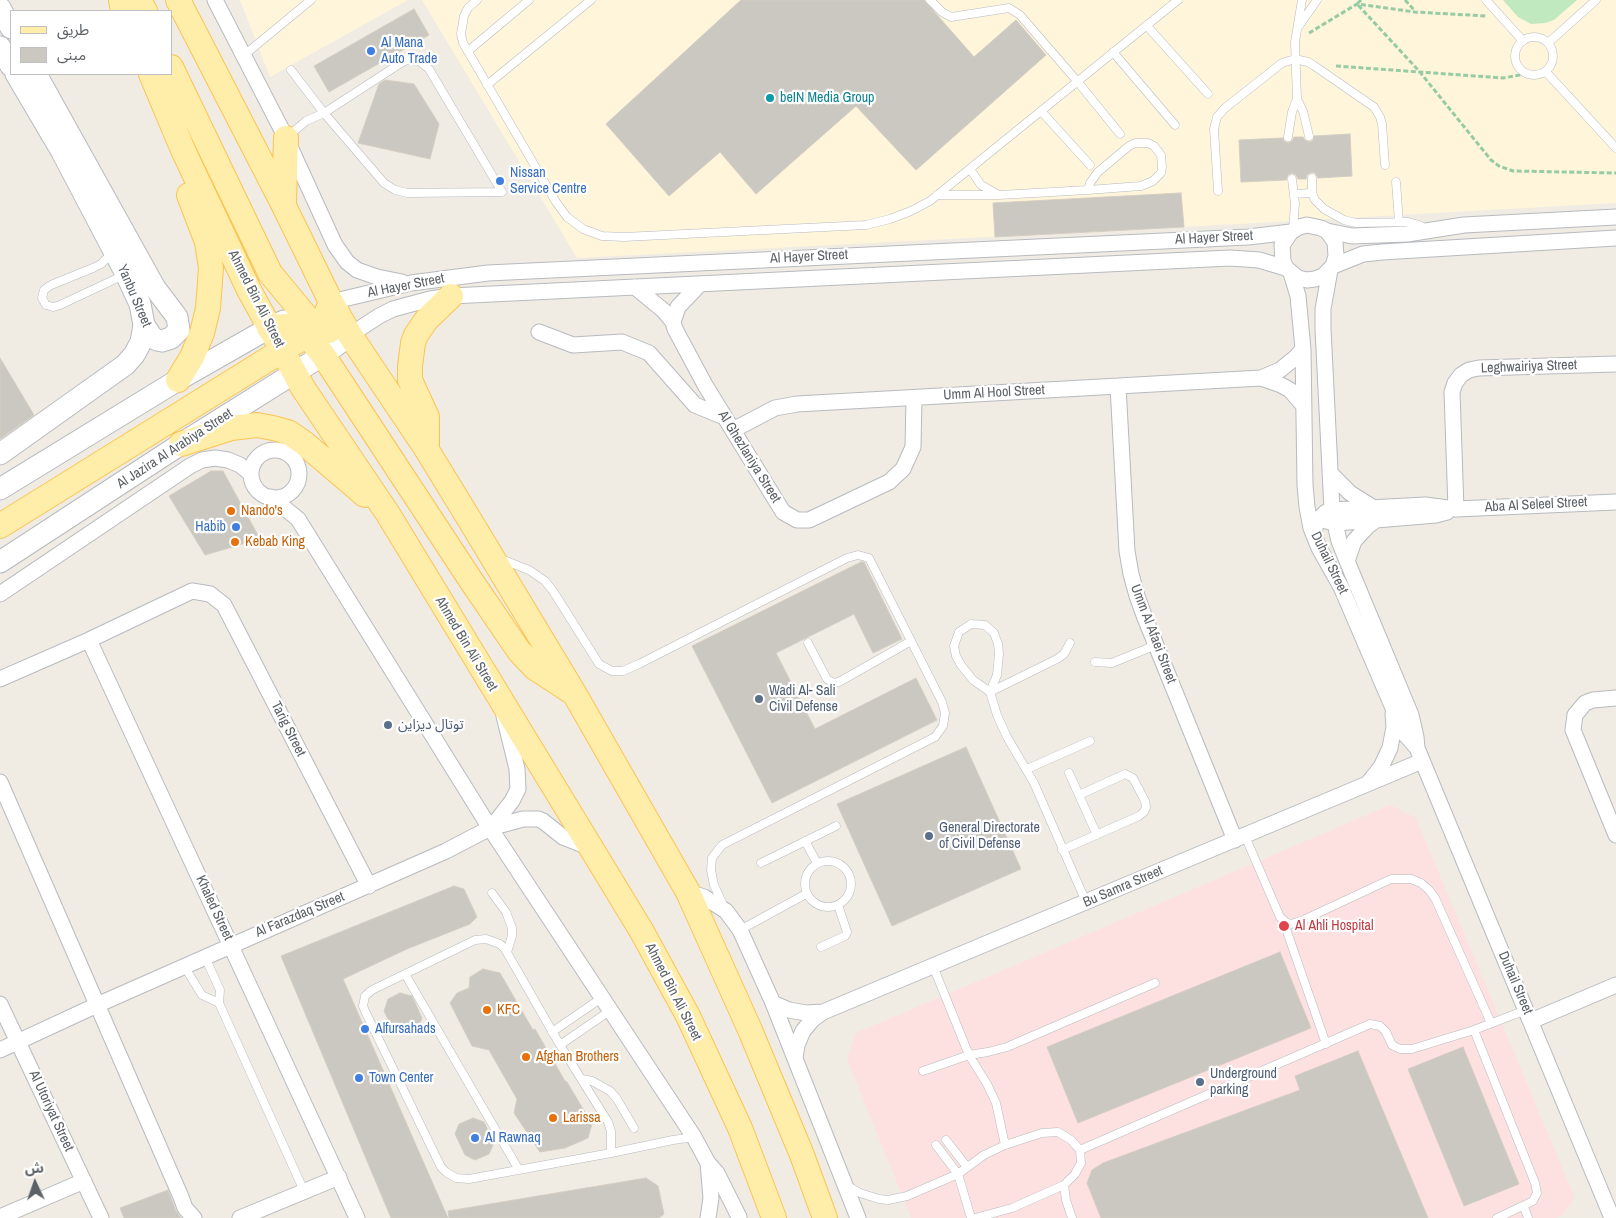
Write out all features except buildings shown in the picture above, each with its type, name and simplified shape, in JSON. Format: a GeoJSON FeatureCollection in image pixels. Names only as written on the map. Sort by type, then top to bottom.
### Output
{"type":"FeatureCollection","features":[{"type":"Feature","properties":{"kind":"main road"},"geometry":{"type":"LineString","coordinates":[[178,0],[350,336],[427,450],[574,693],[688,892],[750,1030],[802,1154],[825,1218]]}},
{"type":"Feature","properties":{"kind":"main road"},"geometry":{"type":"LineString","coordinates":[[172,69],[270,274],[309,325],[323,355],[472,582],[520,651],[535,668],[574,693]]}},
{"type":"Feature","properties":{"kind":"main road"},"geometry":{"type":"LineString","coordinates":[[138,75],[207,242],[211,268],[208,308],[202,333],[189,362],[178,380]]}},
{"type":"Feature","properties":{"kind":"main road","name":"Ahmed Bin Ali Street"},"geometry":{"type":"LineString","coordinates":[[151,75],[183,150],[249,290],[294,373],[388,514],[641,930],[688,1016],[740,1128],[774,1218]]}},
{"type":"Feature","properties":{"kind":"main road"},"geometry":{"type":"LineString","coordinates":[[284,204],[286,138]]}},
{"type":"Feature","properties":{"kind":"main road"},"geometry":{"type":"LineString","coordinates":[[427,450],[427,417],[410,380],[413,343],[427,319],[451,296]]}},
{"type":"Feature","properties":{"kind":"main road"},"geometry":{"type":"LineString","coordinates":[[269,328],[286,326],[301,330],[324,319],[331,302]]}},
{"type":"Feature","properties":{"kind":"main road"},"geometry":{"type":"LineString","coordinates":[[309,325],[350,336]]}},
{"type":"Feature","properties":{"kind":"main road"},"geometry":{"type":"LineString","coordinates":[[0,526],[282,350],[309,325]]}},
{"type":"Feature","properties":{"kind":"main road"},"geometry":{"type":"LineString","coordinates":[[181,444],[231,428],[257,425],[288,432],[304,443],[388,514]]}},
{"type":"Feature","properties":{"kind":"street"},"geometry":{"type":"LineString","coordinates":[[215,0],[286,138],[335,245],[347,262],[357,270],[377,277],[411,283]]}},
{"type":"Feature","properties":{"kind":"street"},"geometry":{"type":"LineString","coordinates":[[0,8],[10,26]]}},
{"type":"Feature","properties":{"kind":"street"},"geometry":{"type":"LineString","coordinates":[[0,48],[10,64]]}},
{"type":"Feature","properties":{"kind":"street","name":"Yanbu Street"},"geometry":{"type":"LineString","coordinates":[[17,75],[57,128],[134,270],[144,325],[153,338],[162,341],[174,337],[179,330],[176,314],[155,288],[134,270],[114,251],[57,128],[36,75]]}},
{"type":"Feature","properties":{"kind":"street"},"geometry":{"type":"LineString","coordinates":[[1616,217],[1464,225],[1407,234],[1352,236],[1306,225],[1292,231],[1282,245],[1282,261],[1289,271],[1298,278],[1307,280],[1323,276],[1332,268],[1363,254],[1616,238]]}},
{"type":"Feature","properties":{"kind":"street","name":"Al Hayer Street"},"geometry":{"type":"LineString","coordinates":[[331,302],[411,283],[449,277],[526,270],[1248,237],[1292,231]]}},
{"type":"Feature","properties":{"kind":"street"},"geometry":{"type":"LineString","coordinates":[[1327,231],[1336,249],[1332,268]]}},
{"type":"Feature","properties":{"kind":"street","name":"Al Hayer Street"},"geometry":{"type":"LineString","coordinates":[[350,336],[379,316],[393,309],[430,299],[451,296],[1230,258],[1258,260],[1289,271]]}},
{"type":"Feature","properties":{"kind":"street","name":"Duhail Street"},"geometry":{"type":"LineString","coordinates":[[1332,268],[1323,309],[1330,473],[1329,517],[1411,715],[1419,754]]}},
{"type":"Feature","properties":{"kind":"street","name":"Duhail Street"},"geometry":{"type":"LineString","coordinates":[[1289,271],[1298,296],[1302,349],[1305,485],[1307,506],[1314,536],[1341,587],[1404,732],[1419,754],[1612,1218]]}},
{"type":"Feature","properties":{"kind":"street"},"geometry":{"type":"LineString","coordinates":[[673,322],[678,308],[700,284]]}},
{"type":"Feature","properties":{"kind":"street","name":"Al Ghezlaniya Street"},"geometry":{"type":"LineString","coordinates":[[635,287],[664,311],[673,322],[705,385],[783,512],[797,520],[809,520],[889,482],[903,469],[913,447],[914,398]]}},
{"type":"Feature","properties":{"kind":"street"},"geometry":{"type":"LineString","coordinates":[[0,454],[125,365],[134,355],[141,342],[144,325]]}},
{"type":"Feature","properties":{"kind":"street"},"geometry":{"type":"LineString","coordinates":[[0,489],[178,380],[269,328]]}},
{"type":"Feature","properties":{"kind":"street"},"geometry":{"type":"LineString","coordinates":[[539,332],[573,345],[622,342],[650,352],[695,405],[724,417]]}},
{"type":"Feature","properties":{"kind":"street","name":"Al Jazira Al Arabiya Street"},"geometry":{"type":"LineString","coordinates":[[0,562],[350,336]]}},
{"type":"Feature","properties":{"kind":"street","name":"Umm Al Hool Street"},"geometry":{"type":"LineString","coordinates":[[733,430],[764,412],[786,405],[1261,378],[1271,375],[1284,367],[1302,349]]}},
{"type":"Feature","properties":{"kind":"street","name":"Leghwairiya Street"},"geometry":{"type":"LineString","coordinates":[[1456,509],[1452,392],[1460,375],[1469,370],[1479,368],[1616,364]]}},
{"type":"Feature","properties":{"kind":"street","name":"Umm Al Hool Street"},"geometry":{"type":"LineString","coordinates":[[1261,378],[1281,384],[1294,394],[1304,406]]}},
{"type":"Feature","properties":{"kind":"street","name":"Umm Al Afaei Street"},"geometry":{"type":"LineString","coordinates":[[1118,386],[1127,551],[1137,596],[1156,645],[1240,838]]}},
{"type":"Feature","properties":{"kind":"street"},"geometry":{"type":"LineString","coordinates":[[272,450],[286,452],[296,462],[299,469],[299,476],[293,490],[279,498],[263,495],[253,483],[251,474],[254,462],[265,452],[272,450]]}},
{"type":"Feature","properties":{"kind":"street","name":"Al Jazira Al Arabiya Street"},"geometry":{"type":"LineString","coordinates":[[0,594],[190,466],[202,460],[215,458],[228,460],[240,465],[251,474]]}},
{"type":"Feature","properties":{"kind":"street"},"geometry":{"type":"LineString","coordinates":[[0,478],[29,470]]}},
{"type":"Feature","properties":{"kind":"street"},"geometry":{"type":"LineString","coordinates":[[1330,473],[1375,514],[1368,526],[1354,541],[1347,561]]}},
{"type":"Feature","properties":{"kind":"street"},"geometry":{"type":"LineString","coordinates":[[293,490],[298,519]]}},
{"type":"Feature","properties":{"kind":"street"},"geometry":{"type":"LineString","coordinates":[[271,497],[298,519],[490,828],[694,1136],[708,1163],[717,1173],[739,1218]]}},
{"type":"Feature","properties":{"kind":"street","name":"Aba Al Seleel Street"},"geometry":{"type":"LineString","coordinates":[[1329,517],[1375,514],[1425,505],[1456,509],[1616,502]]}},
{"type":"Feature","properties":{"kind":"street"},"geometry":{"type":"LineString","coordinates":[[1307,506],[1329,517],[1314,529],[1314,536]]}},
{"type":"Feature","properties":{"kind":"street","name":"Tarig Street"},"geometry":{"type":"LineString","coordinates":[[89,640],[192,591],[210,594],[224,605],[369,886]]}},
{"type":"Feature","properties":{"kind":"street"},"geometry":{"type":"LineString","coordinates":[[0,679],[89,640]]}},
{"type":"Feature","properties":{"kind":"street","name":"Khaled Street"},"geometry":{"type":"LineString","coordinates":[[89,640],[357,1218]]}},
{"type":"Feature","properties":{"kind":"street"},"geometry":{"type":"LineString","coordinates":[[1616,698],[1593,700],[1585,703],[1575,715],[1573,730],[1616,835]]}},
{"type":"Feature","properties":{"kind":"street","name":"Al Farazdaq Street"},"geometry":{"type":"LineString","coordinates":[[490,828],[512,801],[518,788],[517,770],[500,700]]}},
{"type":"Feature","properties":{"kind":"street"},"geometry":{"type":"LineString","coordinates":[[1368,784],[1381,767],[1390,748],[1394,727],[1393,708]]}},
{"type":"Feature","properties":{"kind":"street","name":"Bu Samra Street"},"geometry":{"type":"LineString","coordinates":[[795,1058],[797,1045],[803,1031],[812,1020],[823,1012],[1368,784],[1419,754]]}},
{"type":"Feature","properties":{"kind":"street"},"geometry":{"type":"LineString","coordinates":[[0,782],[185,1208],[194,1218]]}},
{"type":"Feature","properties":{"kind":"street","name":"Al Farazdaq Street"},"geometry":{"type":"LineString","coordinates":[[0,1050],[184,966],[369,886],[446,851],[490,828],[523,819],[538,819],[564,837],[592,849]]}},
{"type":"Feature","properties":{"kind":"street"},"geometry":{"type":"LineString","coordinates":[[688,892],[704,897],[726,911],[740,930],[773,1003],[858,1218]]}},
{"type":"Feature","properties":{"kind":"street"},"geometry":{"type":"LineString","coordinates":[[1529,1015],[1616,985]]}},
{"type":"Feature","properties":{"kind":"street","name":"Bu Samra Street"},"geometry":{"type":"LineString","coordinates":[[773,1003],[789,1010],[806,1013],[823,1012]]}},
{"type":"Feature","properties":{"kind":"street","name":"Al Utoriyat Street"},"geometry":{"type":"LineString","coordinates":[[0,1004],[101,1218]]}},
{"type":"Feature","properties":{"kind":"street"},"geometry":{"type":"LineString","coordinates":[[708,1163],[711,1198],[708,1218]]}},
{"type":"Feature","properties":{"kind":"street"},"geometry":{"type":"LineString","coordinates":[[240,1218],[339,1177]]}},
{"type":"Feature","properties":{"kind":"street"},"geometry":{"type":"LineString","coordinates":[[0,1217],[84,1181]]}},
{"type":"Feature","properties":{"kind":"street"},"geometry":{"type":"LineString","coordinates":[[708,1218],[721,1209],[731,1211],[739,1218]]}},
{"type":"Feature","properties":{"kind":"lane"},"geometry":{"type":"LineString","coordinates":[[243,56],[311,0]]}},
{"type":"Feature","properties":{"kind":"lane"},"geometry":{"type":"LineString","coordinates":[[476,0],[468,8],[461,34],[487,86],[556,202],[567,216],[583,229],[602,236],[624,238],[866,225],[911,211],[937,195],[1178,0]]}},
{"type":"Feature","properties":{"kind":"lane"},"geometry":{"type":"LineString","coordinates":[[468,51],[529,0]]}},
{"type":"Feature","properties":{"kind":"lane"},"geometry":{"type":"LineString","coordinates":[[487,86],[591,0]]}},
{"type":"Feature","properties":{"kind":"lane"},"geometry":{"type":"LineString","coordinates":[[930,0],[942,12],[951,17],[1010,8],[1020,14],[1120,134]]}},
{"type":"Feature","properties":{"kind":"lane"},"geometry":{"type":"LineString","coordinates":[[1288,137],[1290,119],[1296,99],[1295,42],[1302,0]]}},
{"type":"Feature","properties":{"kind":"lane"},"geometry":{"type":"LineString","coordinates":[[1298,28],[1318,0]]}},
{"type":"Feature","properties":{"kind":"lane"},"geometry":{"type":"LineString","coordinates":[[1486,0],[1523,41]]}},
{"type":"Feature","properties":{"kind":"lane"},"geometry":{"type":"LineString","coordinates":[[1548,42],[1596,0]]}},
{"type":"Feature","properties":{"kind":"lane"},"geometry":{"type":"LineString","coordinates":[[1147,26],[1208,94]]}},
{"type":"Feature","properties":{"kind":"lane"},"geometry":{"type":"LineString","coordinates":[[1531,37],[1540,38],[1548,42],[1554,52],[1553,64],[1546,72],[1536,76],[1526,74],[1518,68],[1515,58],[1517,48],[1523,41],[1531,37]]}},
{"type":"Feature","properties":{"kind":"lane"},"geometry":{"type":"LineString","coordinates":[[1114,52],[1175,125]]}},
{"type":"Feature","properties":{"kind":"lane"},"geometry":{"type":"LineString","coordinates":[[1218,191],[1214,129],[1217,117],[1225,108],[1282,63],[1295,59],[1313,65],[1370,103],[1378,112],[1382,124],[1385,165]]}},
{"type":"Feature","properties":{"kind":"lane"},"geometry":{"type":"LineString","coordinates":[[286,138],[306,121],[324,113],[401,62],[419,61],[429,69],[502,192],[407,193],[395,190],[384,183],[324,113],[291,70]]}},
{"type":"Feature","properties":{"kind":"lane"},"geometry":{"type":"LineString","coordinates":[[1546,72],[1616,148]]}},
{"type":"Feature","properties":{"kind":"lane"},"geometry":{"type":"LineString","coordinates":[[1296,99],[1303,111],[1309,136]]}},
{"type":"Feature","properties":{"kind":"lane"},"geometry":{"type":"LineString","coordinates":[[1041,111],[1090,166]]}},
{"type":"Feature","properties":{"kind":"lane"},"geometry":{"type":"LineString","coordinates":[[937,195],[999,195],[1088,190],[1141,186],[1149,184],[1161,173],[1161,155],[1154,146],[1148,143],[1129,146],[1098,172],[1090,183],[1088,190]]}},
{"type":"Feature","properties":{"kind":"lane"},"geometry":{"type":"LineString","coordinates":[[970,168],[981,185],[999,195]]}},
{"type":"Feature","properties":{"kind":"lane"},"geometry":{"type":"LineString","coordinates":[[1312,178],[1312,192],[1315,200],[1324,209],[1344,220],[1356,223],[1414,223],[1428,231]]}},
{"type":"Feature","properties":{"kind":"lane"},"geometry":{"type":"LineString","coordinates":[[1292,179],[1295,209],[1292,231]]}},
{"type":"Feature","properties":{"kind":"lane"},"geometry":{"type":"LineString","coordinates":[[1396,182],[1398,222]]}},
{"type":"Feature","properties":{"kind":"lane"},"geometry":{"type":"LineString","coordinates":[[1294,194],[1312,192]]}},
{"type":"Feature","properties":{"kind":"lane"},"geometry":{"type":"LineString","coordinates":[[114,251],[101,264],[51,285],[44,290],[42,298],[46,305],[53,307],[60,305],[134,270]]}},
{"type":"Feature","properties":{"kind":"lane"},"geometry":{"type":"LineString","coordinates":[[491,556],[529,570],[545,581],[599,664],[612,671],[623,671],[639,664],[848,558],[858,555],[869,558],[942,702],[945,713],[942,726],[934,737],[722,845],[712,858],[711,870],[714,885],[726,911]]}},
{"type":"Feature","properties":{"kind":"lane"},"geometry":{"type":"LineString","coordinates":[[990,692],[973,680],[956,656],[954,646],[959,632],[971,624],[985,625],[994,633],[999,654],[996,675],[990,692],[997,715],[1027,769],[1086,902]]}},
{"type":"Feature","properties":{"kind":"lane"},"geometry":{"type":"LineString","coordinates":[[808,643],[827,679],[832,683],[838,682],[911,641]]}},
{"type":"Feature","properties":{"kind":"lane"},"geometry":{"type":"LineString","coordinates":[[990,692],[1057,660],[1064,654],[1070,643]]}},
{"type":"Feature","properties":{"kind":"lane"},"geometry":{"type":"LineString","coordinates":[[1095,662],[1112,663],[1156,645]]}},
{"type":"Feature","properties":{"kind":"lane"},"geometry":{"type":"LineString","coordinates":[[1027,769],[1090,741]]}},
{"type":"Feature","properties":{"kind":"lane"},"geometry":{"type":"LineString","coordinates":[[1069,773],[1097,835]]}},
{"type":"Feature","properties":{"kind":"lane"},"geometry":{"type":"LineString","coordinates":[[1062,850],[1139,816],[1146,807],[1145,801],[1133,778],[1125,774],[1079,795]]}},
{"type":"Feature","properties":{"kind":"lane"},"geometry":{"type":"LineString","coordinates":[[761,863],[836,826]]}},
{"type":"Feature","properties":{"kind":"lane"},"geometry":{"type":"LineString","coordinates":[[1240,838],[1283,920],[1326,1044]]}},
{"type":"Feature","properties":{"kind":"lane"},"geometry":{"type":"LineString","coordinates":[[805,841],[818,863]]}},
{"type":"Feature","properties":{"kind":"lane"},"geometry":{"type":"LineString","coordinates":[[826,861],[836,862],[844,867],[849,874],[850,892],[845,900],[838,905],[829,908],[820,906],[812,902],[806,894],[804,886],[805,876],[810,868],[818,863],[826,861]]}},
{"type":"Feature","properties":{"kind":"lane"},"geometry":{"type":"LineString","coordinates":[[1283,920],[1291,924],[1301,921],[1391,879],[1412,879],[1421,883],[1435,898],[1491,1023]]}},
{"type":"Feature","properties":{"kind":"lane"},"geometry":{"type":"LineString","coordinates":[[492,893],[506,912],[512,928],[507,952]]}},
{"type":"Feature","properties":{"kind":"lane"},"geometry":{"type":"LineString","coordinates":[[740,930],[806,894]]}},
{"type":"Feature","properties":{"kind":"lane"},"geometry":{"type":"LineString","coordinates":[[821,947],[845,936],[847,932],[838,905]]}},
{"type":"Feature","properties":{"kind":"lane"},"geometry":{"type":"LineString","coordinates":[[611,1153],[611,1131],[608,1122],[560,1046],[507,952],[500,944],[492,940],[480,939],[368,992],[364,996],[363,1006],[441,1167],[451,1175],[463,1179],[611,1153],[694,1136]]}},
{"type":"Feature","properties":{"kind":"lane"},"geometry":{"type":"LineString","coordinates":[[205,957],[220,990],[219,1003],[304,1191]]}},
{"type":"Feature","properties":{"kind":"lane"},"geometry":{"type":"LineString","coordinates":[[184,966],[202,995],[219,1003]]}},
{"type":"Feature","properties":{"kind":"lane"},"geometry":{"type":"LineString","coordinates":[[933,966],[969,1055],[996,1103],[1005,1145]]}},
{"type":"Feature","properties":{"kind":"lane"},"geometry":{"type":"LineString","coordinates":[[405,974],[519,1170]]}},
{"type":"Feature","properties":{"kind":"lane"},"geometry":{"type":"LineString","coordinates":[[922,1071],[969,1055],[1007,1047],[1155,983]]}},
{"type":"Feature","properties":{"kind":"lane"},"geometry":{"type":"LineString","coordinates":[[552,1032],[603,997]]}},
{"type":"Feature","properties":{"kind":"lane"},"geometry":{"type":"LineString","coordinates":[[560,1046],[611,1010]]}},
{"type":"Feature","properties":{"kind":"lane"},"geometry":{"type":"LineString","coordinates":[[1080,1150],[1370,1024],[1380,1026],[1386,1032],[1392,1045],[1400,1049],[1412,1049],[1491,1023],[1529,1015]]}},
{"type":"Feature","properties":{"kind":"lane"},"geometry":{"type":"LineString","coordinates":[[1474,1030],[1535,1183],[1537,1193],[1533,1201],[1524,1207],[1498,1218]]}},
{"type":"Feature","properties":{"kind":"lane"},"geometry":{"type":"LineString","coordinates":[[582,1079],[592,1081],[610,1091],[617,1099],[634,1128]]}},
{"type":"Feature","properties":{"kind":"lane"},"geometry":{"type":"LineString","coordinates":[[846,1184],[869,1196],[888,1200],[907,1196],[958,1174],[984,1155],[1005,1145],[1042,1133],[1058,1132],[1071,1140],[1080,1150],[1080,1163],[1075,1174],[1064,1186],[1012,1208],[975,1218]]}},
{"type":"Feature","properties":{"kind":"lane"},"geometry":{"type":"LineString","coordinates":[[946,1140],[967,1167]]}},
{"type":"Feature","properties":{"kind":"lane"},"geometry":{"type":"LineString","coordinates":[[936,1145],[958,1174],[971,1218]]}},
{"type":"Feature","properties":{"kind":"lane"},"geometry":{"type":"LineString","coordinates":[[1064,1186],[1072,1218]]}},
{"type":"Feature","properties":{"kind":"lane"},"geometry":{"type":"LineString","coordinates":[[1524,1207],[1528,1218]]}},
{"type":"Feature","properties":{"kind":"path"},"geometry":{"type":"LineString","coordinates":[[1295,42],[1361,0]]}},
{"type":"Feature","properties":{"kind":"path"},"geometry":{"type":"LineString","coordinates":[[1406,0],[1415,12]]}},
{"type":"Feature","properties":{"kind":"path"},"geometry":{"type":"LineString","coordinates":[[1357,4],[1415,12],[1502,18]]}},
{"type":"Feature","properties":{"kind":"path"},"geometry":{"type":"LineString","coordinates":[[1357,4],[1419,71],[1491,160],[1499,166],[1513,171],[1616,174]]}},
{"type":"Feature","properties":{"kind":"path"},"geometry":{"type":"LineString","coordinates":[[1313,65],[1503,78],[1526,74]]}},
{"type":"Feature","properties":{"kind":"shaded area"},"geometry":{"type":"Polygon","coordinates":[[[240,0],[408,0],[270,77],[240,0]]]}},
{"type":"Feature","properties":{"kind":"shaded area"},"geometry":{"type":"Polygon","coordinates":[[[422,0],[1616,0],[1616,203],[577,258],[422,0]]]}},
{"type":"Feature","properties":{"kind":"shaded area","name":"Al Ahli Hospital"},"geometry":{"type":"Polygon","coordinates":[[[1390,805],[1416,818],[1575,1198],[1563,1215],[1556,1218],[911,1218],[847,1059],[856,1033],[1390,805]]]}},
{"type":"Feature","properties":{"kind":"green space"},"geometry":{"type":"Polygon","coordinates":[[[1503,0],[1577,0],[1554,20],[1531,24],[1518,17],[1503,0]]]}},
{"type":"Feature","properties":{"kind":"place","name":"Al Mana Auto Trade"},"geometry":{"type":"Point","coordinates":[371,51]}},
{"type":"Feature","properties":{"kind":"place","name":"beIN Media Group"},"geometry":{"type":"Point","coordinates":[770,98]}},
{"type":"Feature","properties":{"kind":"place","name":"Nissan Service Centre"},"geometry":{"type":"Point","coordinates":[500,181]}},
{"type":"Feature","properties":{"kind":"place","name":"Nando's"},"geometry":{"type":"Point","coordinates":[231,511]}},
{"type":"Feature","properties":{"kind":"place","name":"Habib"},"geometry":{"type":"Point","coordinates":[236,527]}},
{"type":"Feature","properties":{"kind":"place","name":"Kebab King"},"geometry":{"type":"Point","coordinates":[235,542]}},
{"type":"Feature","properties":{"kind":"place","name":"Wadi Al- Sali Civil Defense"},"geometry":{"type":"Point","coordinates":[759,699]}},
{"type":"Feature","properties":{"kind":"place","name":"توتال ديزاين"},"geometry":{"type":"Point","coordinates":[388,725]}},
{"type":"Feature","properties":{"kind":"place","name":"General Directorate of Civil Defense"},"geometry":{"type":"Point","coordinates":[929,836]}},
{"type":"Feature","properties":{"kind":"place","name":"Al Ahli Hospital"},"geometry":{"type":"Point","coordinates":[1284,926]}},
{"type":"Feature","properties":{"kind":"place","name":"KFC"},"geometry":{"type":"Point","coordinates":[487,1010]}},
{"type":"Feature","properties":{"kind":"place","name":"Alfursahads"},"geometry":{"type":"Point","coordinates":[365,1029]}},
{"type":"Feature","properties":{"kind":"place","name":"Afghan Brothers"},"geometry":{"type":"Point","coordinates":[526,1057]}},
{"type":"Feature","properties":{"kind":"place","name":"Town Center"},"geometry":{"type":"Point","coordinates":[359,1078]}},
{"type":"Feature","properties":{"kind":"place","name":"Underground parking"},"geometry":{"type":"Point","coordinates":[1200,1082]}},
{"type":"Feature","properties":{"kind":"place","name":"Larissa"},"geometry":{"type":"Point","coordinates":[553,1118]}},
{"type":"Feature","properties":{"kind":"place","name":"Al Rawnaq"},"geometry":{"type":"Point","coordinates":[475,1138]}}]}
